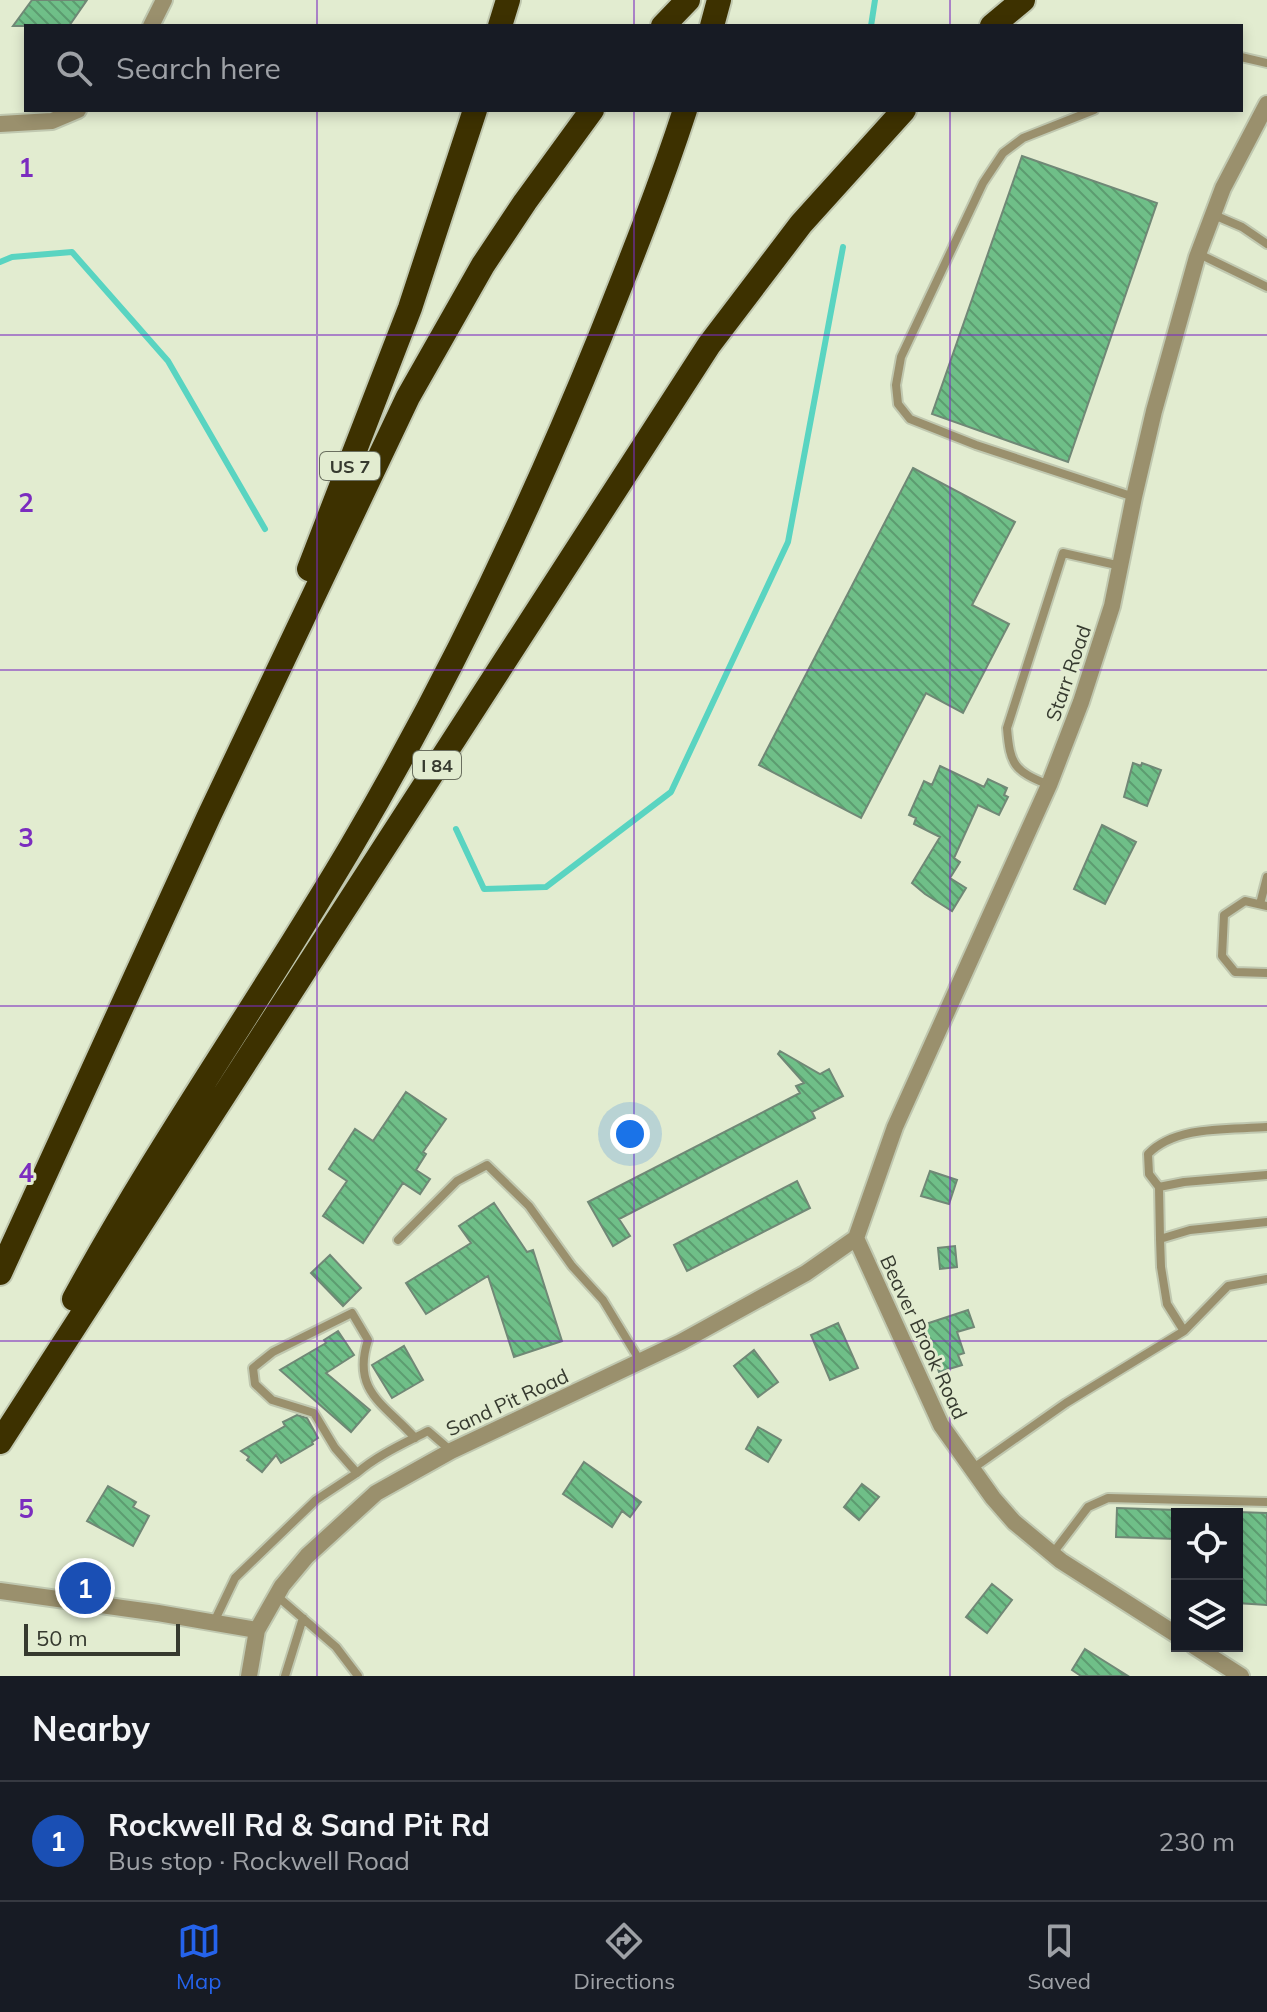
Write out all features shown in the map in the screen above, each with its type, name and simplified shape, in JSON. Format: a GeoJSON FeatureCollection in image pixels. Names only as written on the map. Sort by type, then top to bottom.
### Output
{"type":"FeatureCollection","features":[{"type":"Feature","properties":{"kind":"highway"},"geometry":{"type":"LineString","coordinates":[[501,24],[508,0]]}},
{"type":"Feature","properties":{"kind":"highway"},"geometry":{"type":"LineString","coordinates":[[665,24],[688,0]]}},
{"type":"Feature","properties":{"kind":"highway"},"geometry":{"type":"LineString","coordinates":[[713,24],[719,0]]}},
{"type":"Feature","properties":{"kind":"highway"},"geometry":{"type":"LineString","coordinates":[[994,24],[1023,0]]}},
{"type":"Feature","properties":{"kind":"highway","name":"US 7"},"geometry":{"type":"LineString","coordinates":[[209,816],[385,377],[474,112]]}},
{"type":"Feature","properties":{"kind":"highway"},"geometry":{"type":"LineString","coordinates":[[0,1273],[209,816],[390,432],[425,364],[490,254],[591,112]]}},
{"type":"Feature","properties":{"kind":"highway"},"geometry":{"type":"LineString","coordinates":[[0,1434],[109,1234],[353,844],[459,651],[523,518],[584,376],[641,233],[684,112]]}},
{"type":"Feature","properties":{"kind":"highway","name":"I 84"},"geometry":{"type":"LineString","coordinates":[[0,1442],[709,345],[801,224],[902,112]]}},
{"type":"Feature","properties":{"kind":"street"},"geometry":{"type":"LineString","coordinates":[[152,24],[164,0]]}},
{"type":"Feature","properties":{"kind":"street","name":"Starr Road"},"geometry":{"type":"LineString","coordinates":[[856,1238],[895,1127],[1049,785],[1081,702],[1112,606],[1134,497],[1170,349],[1199,254],[1223,188],[1267,104]]}},
{"type":"Feature","properties":{"kind":"street"},"geometry":{"type":"LineString","coordinates":[[0,124],[52,121],[73,112]]}},
{"type":"Feature","properties":{"kind":"street","name":"Sand Pit Road"},"geometry":{"type":"LineString","coordinates":[[249,1676],[257,1630],[277,1596],[307,1556],[376,1493],[451,1451],[681,1342],[806,1273],[856,1238]]}},
{"type":"Feature","properties":{"kind":"street","name":"Beaver Brook Road"},"geometry":{"type":"LineString","coordinates":[[856,1238],[941,1425],[971,1469],[1014,1522],[1052,1554],[1171,1631]]}},
{"type":"Feature","properties":{"kind":"street"},"geometry":{"type":"LineString","coordinates":[[0,1591],[257,1630]]}},
{"type":"Feature","properties":{"kind":"street"},"geometry":{"type":"LineString","coordinates":[[1203,1652],[1241,1676]]}},
{"type":"Feature","properties":{"kind":"lane"},"geometry":{"type":"LineString","coordinates":[[1243,57],[1267,63]]}},
{"type":"Feature","properties":{"kind":"lane"},"geometry":{"type":"LineString","coordinates":[[1089,112],[1023,138],[1003,153],[983,183],[901,357],[896,385],[898,404],[910,419],[976,445],[1134,497]]}},
{"type":"Feature","properties":{"kind":"lane"},"geometry":{"type":"LineString","coordinates":[[1213,214],[1242,227],[1267,244]]}},
{"type":"Feature","properties":{"kind":"lane"},"geometry":{"type":"LineString","coordinates":[[1199,254],[1267,287]]}},
{"type":"Feature","properties":{"kind":"lane"},"geometry":{"type":"LineString","coordinates":[[1049,785],[1022,774],[1010,758],[1007,728],[1058,568],[1063,553],[1121,566]]}},
{"type":"Feature","properties":{"kind":"lane"},"geometry":{"type":"LineString","coordinates":[[1267,877],[1263,905],[1245,901],[1224,915],[1222,956],[1235,972],[1267,973]]}},
{"type":"Feature","properties":{"kind":"lane"},"geometry":{"type":"LineString","coordinates":[[1184,1331],[1167,1304],[1161,1267],[1159,1187],[1149,1174],[1148,1154],[1160,1142],[1190,1133],[1267,1127]]}},
{"type":"Feature","properties":{"kind":"lane"},"geometry":{"type":"LineString","coordinates":[[398,1240],[457,1181],[487,1165],[529,1206],[572,1266],[603,1300],[640,1361]]}},
{"type":"Feature","properties":{"kind":"lane"},"geometry":{"type":"LineString","coordinates":[[1159,1187],[1267,1175]]}},
{"type":"Feature","properties":{"kind":"lane"},"geometry":{"type":"LineString","coordinates":[[1160,1239],[1190,1230],[1267,1222]]}},
{"type":"Feature","properties":{"kind":"lane"},"geometry":{"type":"LineString","coordinates":[[971,1469],[1066,1403],[1184,1331],[1228,1286],[1267,1279]]}},
{"type":"Feature","properties":{"kind":"lane"},"geometry":{"type":"LineString","coordinates":[[357,1473],[335,1448],[314,1413],[272,1400],[255,1384],[253,1368],[273,1352],[352,1313],[368,1340],[365,1378],[371,1394],[415,1438]]}},
{"type":"Feature","properties":{"kind":"lane"},"geometry":{"type":"LineString","coordinates":[[214,1622],[235,1578],[316,1500],[373,1459],[428,1431],[451,1451]]}},
{"type":"Feature","properties":{"kind":"lane"},"geometry":{"type":"LineString","coordinates":[[1052,1554],[1088,1507],[1108,1498],[1267,1502]]}},
{"type":"Feature","properties":{"kind":"lane"},"geometry":{"type":"LineString","coordinates":[[277,1596],[336,1647],[358,1676]]}},
{"type":"Feature","properties":{"kind":"lane"},"geometry":{"type":"LineString","coordinates":[[285,1676],[303,1618]]}},
{"type":"Feature","properties":{"kind":"building"},"geometry":{"type":"Polygon","coordinates":[[[32,0],[87,0],[70,24],[13,26],[32,0]]]}},
{"type":"Feature","properties":{"kind":"building"},"geometry":{"type":"Polygon","coordinates":[[[1022,156],[1157,203],[1068,462],[932,414],[1022,156]]]}},
{"type":"Feature","properties":{"kind":"building"},"geometry":{"type":"Polygon","coordinates":[[[913,468],[1015,522],[972,605],[1009,624],[963,713],[926,693],[861,818],[759,765],[913,468]]]}},
{"type":"Feature","properties":{"kind":"building"},"geometry":{"type":"Polygon","coordinates":[[[1133,763],[1161,770],[1147,806],[1124,797],[1133,763]]]}},
{"type":"Feature","properties":{"kind":"building"},"geometry":{"type":"Polygon","coordinates":[[[940,766],[984,787],[988,779],[1007,788],[1004,795],[1008,797],[999,815],[978,805],[954,858],[960,862],[950,878],[966,888],[952,911],[912,883],[940,837],[914,824],[916,818],[909,815],[924,781],[932,785],[940,766]]]}},
{"type":"Feature","properties":{"kind":"building"},"geometry":{"type":"Polygon","coordinates":[[[1102,825],[1136,842],[1105,904],[1074,889],[1102,825]]]}},
{"type":"Feature","properties":{"kind":"building"},"geometry":{"type":"Polygon","coordinates":[[[780,1051],[820,1074],[829,1069],[843,1096],[812,1112],[815,1118],[619,1219],[630,1236],[613,1246],[588,1202],[800,1093],[796,1086],[804,1083],[778,1054],[780,1051]]]}},
{"type":"Feature","properties":{"kind":"building"},"geometry":{"type":"Polygon","coordinates":[[[406,1092],[446,1119],[423,1152],[426,1154],[416,1170],[430,1179],[420,1194],[403,1183],[363,1243],[323,1216],[347,1181],[329,1169],[355,1129],[373,1141],[406,1092]]]}},
{"type":"Feature","properties":{"kind":"building"},"geometry":{"type":"Polygon","coordinates":[[[930,1171],[957,1180],[949,1204],[921,1196],[930,1171]]]}},
{"type":"Feature","properties":{"kind":"building"},"geometry":{"type":"Polygon","coordinates":[[[797,1181],[810,1208],[687,1271],[674,1245],[797,1181]]]}},
{"type":"Feature","properties":{"kind":"building"},"geometry":{"type":"Polygon","coordinates":[[[494,1203],[527,1252],[533,1250],[562,1341],[514,1357],[488,1276],[426,1314],[406,1283],[471,1243],[459,1226],[494,1203]]]}},
{"type":"Feature","properties":{"kind":"building"},"geometry":{"type":"Polygon","coordinates":[[[955,1246],[957,1267],[940,1269],[938,1248],[955,1246]]]}},
{"type":"Feature","properties":{"kind":"building"},"geometry":{"type":"Polygon","coordinates":[[[330,1255],[361,1288],[343,1306],[311,1273],[330,1255]]]}},
{"type":"Feature","properties":{"kind":"building"},"geometry":{"type":"Polygon","coordinates":[[[968,1310],[974,1327],[957,1332],[964,1353],[958,1355],[962,1365],[939,1372],[923,1325],[968,1310]]]}},
{"type":"Feature","properties":{"kind":"building"},"geometry":{"type":"Polygon","coordinates":[[[838,1323],[858,1368],[830,1380],[811,1335],[838,1323]]]}},
{"type":"Feature","properties":{"kind":"building"},"geometry":{"type":"Polygon","coordinates":[[[338,1331],[354,1355],[326,1373],[370,1410],[351,1432],[280,1370],[326,1343],[324,1340],[338,1331]]]}},
{"type":"Feature","properties":{"kind":"building"},"geometry":{"type":"Polygon","coordinates":[[[404,1346],[423,1380],[392,1398],[372,1365],[404,1346]]]}},
{"type":"Feature","properties":{"kind":"building"},"geometry":{"type":"Polygon","coordinates":[[[754,1350],[778,1382],[758,1397],[734,1366],[754,1350]]]}},
{"type":"Feature","properties":{"kind":"building"},"geometry":{"type":"Polygon","coordinates":[[[297,1415],[307,1418],[318,1438],[313,1444],[281,1463],[276,1455],[262,1472],[247,1460],[249,1457],[241,1451],[285,1426],[283,1422],[297,1415]]]}},
{"type":"Feature","properties":{"kind":"building"},"geometry":{"type":"Polygon","coordinates":[[[758,1427],[781,1440],[768,1462],[746,1449],[758,1427]]]}},
{"type":"Feature","properties":{"kind":"building"},"geometry":{"type":"Polygon","coordinates":[[[584,1462],[641,1502],[630,1517],[622,1511],[612,1527],[563,1494],[584,1462]]]}},
{"type":"Feature","properties":{"kind":"building"},"geometry":{"type":"Polygon","coordinates":[[[862,1484],[879,1497],[859,1520],[844,1507],[862,1484]]]}},
{"type":"Feature","properties":{"kind":"building"},"geometry":{"type":"Polygon","coordinates":[[[108,1486],[136,1502],[133,1507],[149,1516],[133,1546],[87,1521],[108,1486]]]}},
{"type":"Feature","properties":{"kind":"building"},"geometry":{"type":"Polygon","coordinates":[[[1117,1508],[1171,1510],[1171,1539],[1116,1537],[1117,1508]]]}},
{"type":"Feature","properties":{"kind":"building"},"geometry":{"type":"Polygon","coordinates":[[[1243,1512],[1267,1513],[1267,1605],[1243,1603],[1243,1512]]]}},
{"type":"Feature","properties":{"kind":"building"},"geometry":{"type":"Polygon","coordinates":[[[992,1584],[1012,1600],[987,1633],[966,1617],[992,1584]]]}},
{"type":"Feature","properties":{"kind":"building"},"geometry":{"type":"Polygon","coordinates":[[[1085,1649],[1128,1676],[1081,1676],[1072,1670],[1085,1649]]]}},
{"type":"Feature","properties":{"kind":"waterway"},"geometry":{"type":"LineString","coordinates":[[871,24],[875,0]]}},
{"type":"Feature","properties":{"kind":"waterway"},"geometry":{"type":"LineString","coordinates":[[456,829],[484,889],[546,887],[671,792],[788,542],[843,247]]}},
{"type":"Feature","properties":{"kind":"waterway"},"geometry":{"type":"LineString","coordinates":[[0,262],[12,257],[72,252],[168,361],[265,529]]}},
{"type":"Feature","properties":{"kind":"place","name":"Rockwell Rd & Sand Pit Rd"},"geometry":{"type":"Point","coordinates":[85,1588]}}]}
